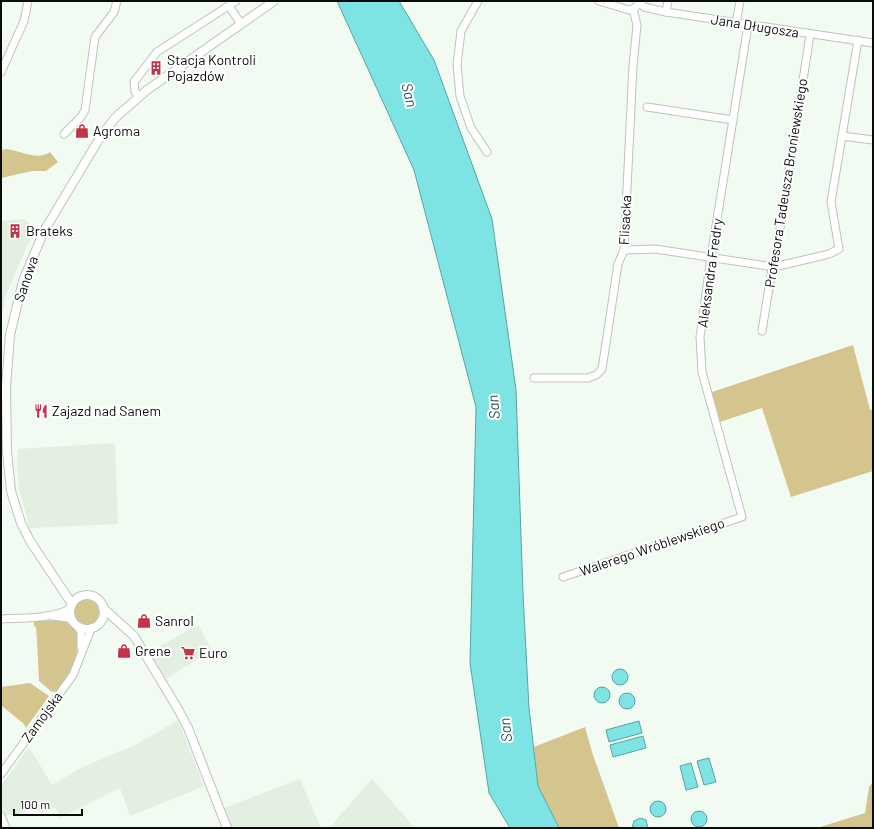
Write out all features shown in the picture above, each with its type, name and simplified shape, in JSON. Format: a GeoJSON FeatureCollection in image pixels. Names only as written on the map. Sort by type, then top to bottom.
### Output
{"type":"FeatureCollection","features":[{"type":"Feature","properties":{"kind":"main road","name":"Sanowa"},"geometry":{"type":"LineString","coordinates":[[56,577],[34,548],[21,523],[11,491],[3,388],[10,335],[23,281],[42,235],[101,136],[116,117],[139,96],[270,3]]}},
{"type":"Feature","properties":{"kind":"main road"},"geometry":{"type":"LineString","coordinates":[[56,577],[73,592],[82,596],[93,597],[98,600],[103,608],[134,636],[178,709],[227,828]]}},
{"type":"Feature","properties":{"kind":"main road"},"geometry":{"type":"LineString","coordinates":[[56,577],[71,606],[72,620],[78,627],[91,629],[101,622],[109,620],[120,622]]}},
{"type":"Feature","properties":{"kind":"main road"},"geometry":{"type":"LineString","coordinates":[[71,606],[82,596]]}},
{"type":"Feature","properties":{"kind":"main road"},"geometry":{"type":"LineString","coordinates":[[101,622],[103,608]]}},
{"type":"Feature","properties":{"kind":"street"},"geometry":{"type":"LineString","coordinates":[[1,72],[24,21],[28,1]]}},
{"type":"Feature","properties":{"kind":"street"},"geometry":{"type":"LineString","coordinates":[[64,134],[81,117],[84,110],[95,38],[114,12],[117,1]]}},
{"type":"Feature","properties":{"kind":"street"},"geometry":{"type":"LineString","coordinates":[[139,96],[135,92],[134,82],[157,52],[236,1]]}},
{"type":"Feature","properties":{"kind":"street"},"geometry":{"type":"LineString","coordinates":[[478,1],[461,31],[457,66],[460,96],[469,122],[487,152]]}},
{"type":"Feature","properties":{"kind":"street"},"geometry":{"type":"LineString","coordinates":[[598,1],[629,10],[633,9],[639,2]]}},
{"type":"Feature","properties":{"kind":"street"},"geometry":{"type":"LineString","coordinates":[[666,12],[668,1]]}},
{"type":"Feature","properties":{"kind":"street"},"geometry":{"type":"LineString","coordinates":[[736,23],[740,1]]}},
{"type":"Feature","properties":{"kind":"street","name":"Jana Długosza"},"geometry":{"type":"LineString","coordinates":[[639,2],[647,8],[666,12],[810,35],[873,43]]}},
{"type":"Feature","properties":{"kind":"street"},"geometry":{"type":"LineString","coordinates":[[229,6],[241,24]]}},
{"type":"Feature","properties":{"kind":"street","name":"Flisacka"},"geometry":{"type":"LineString","coordinates":[[534,378],[588,378],[596,375],[602,369],[618,264],[624,250],[633,66],[637,25],[633,9]]}},
{"type":"Feature","properties":{"kind":"street","name":"Aleksandra Fredry"},"geometry":{"type":"LineString","coordinates":[[742,517],[701,364],[700,337],[711,257],[748,25]]}},
{"type":"Feature","properties":{"kind":"street","name":"Profesora Tadeusza Broniewskiego"},"geometry":{"type":"LineString","coordinates":[[762,330],[772,269],[774,267],[810,35]]}},
{"type":"Feature","properties":{"kind":"street"},"geometry":{"type":"LineString","coordinates":[[624,250],[655,249],[774,267],[829,254],[839,249],[831,202],[858,40]]}},
{"type":"Feature","properties":{"kind":"street"},"geometry":{"type":"LineString","coordinates":[[647,107],[734,120]]}},
{"type":"Feature","properties":{"kind":"street"},"geometry":{"type":"LineString","coordinates":[[842,136],[873,140]]}},
{"type":"Feature","properties":{"kind":"street","name":"Walerego Wróblewskiego"},"geometry":{"type":"LineString","coordinates":[[563,577],[742,517]]}},
{"type":"Feature","properties":{"kind":"street"},"geometry":{"type":"LineString","coordinates":[[1,619],[42,616],[62,612],[71,606]]}},
{"type":"Feature","properties":{"kind":"street"},"geometry":{"type":"LineString","coordinates":[[42,616],[68,618],[72,620]]}},
{"type":"Feature","properties":{"kind":"street","name":"Zamojska"},"geometry":{"type":"LineString","coordinates":[[78,627],[82,636],[81,659]]}},
{"type":"Feature","properties":{"kind":"street","name":"Zamojska"},"geometry":{"type":"LineString","coordinates":[[1,774],[70,680],[81,659],[91,629]]}},
{"type":"Feature","properties":{"kind":"street"},"geometry":{"type":"LineString","coordinates":[[1,816],[6,828]]}},
{"type":"Feature","properties":{"kind":"shaded area"},"geometry":{"type":"Polygon","coordinates":[[[7,149],[35,156],[45,155],[50,152],[58,162],[46,171],[32,171],[1,178],[1,150],[7,149]]]}},
{"type":"Feature","properties":{"kind":"shaded area"},"geometry":{"type":"Polygon","coordinates":[[[24,219],[37,230],[27,246],[6,295],[1,318],[1,221],[24,219]]]}},
{"type":"Feature","properties":{"kind":"shaded area"},"geometry":{"type":"Polygon","coordinates":[[[853,345],[870,410],[873,409],[873,471],[791,497],[762,408],[720,422],[712,392],[853,345]]]}},
{"type":"Feature","properties":{"kind":"shaded area"},"geometry":{"type":"Polygon","coordinates":[[[115,443],[118,524],[30,528],[19,489],[17,463],[18,449],[115,443]]]}},
{"type":"Feature","properties":{"kind":"shaded area"},"geometry":{"type":"Polygon","coordinates":[[[86,599],[95,603],[99,612],[95,621],[86,625],[77,621],[73,612],[77,603],[86,599]]]}},
{"type":"Feature","properties":{"kind":"shaded area"},"geometry":{"type":"Polygon","coordinates":[[[66,620],[77,631],[78,640],[74,663],[67,677],[57,691],[52,692],[39,681],[36,627],[34,626],[34,621],[66,620]]]}},
{"type":"Feature","properties":{"kind":"shaded area"},"geometry":{"type":"Polygon","coordinates":[[[198,625],[212,650],[166,679],[149,652],[198,625]]]}},
{"type":"Feature","properties":{"kind":"shaded area"},"geometry":{"type":"Polygon","coordinates":[[[30,683],[49,696],[26,728],[24,724],[2,706],[1,687],[30,683]]]}},
{"type":"Feature","properties":{"kind":"shaded area"},"geometry":{"type":"Polygon","coordinates":[[[178,720],[204,786],[130,816],[120,788],[60,818],[55,807],[40,814],[36,807],[16,815],[3,815],[1,809],[1,786],[29,747],[52,785],[83,767],[135,745],[178,720]]]}},
{"type":"Feature","properties":{"kind":"shaded area"},"geometry":{"type":"Polygon","coordinates":[[[585,727],[592,752],[619,828],[559,828],[538,786],[534,747],[585,727]]]}},
{"type":"Feature","properties":{"kind":"shaded area"},"geometry":{"type":"Polygon","coordinates":[[[300,779],[321,828],[231,828],[224,808],[300,779]]]}},
{"type":"Feature","properties":{"kind":"shaded area"},"geometry":{"type":"Polygon","coordinates":[[[372,779],[415,828],[329,828],[372,779]]]}},
{"type":"Feature","properties":{"kind":"shaded area"},"geometry":{"type":"Polygon","coordinates":[[[873,782],[873,828],[817,828],[865,813],[869,787],[873,782]]]}},
{"type":"Feature","properties":{"kind":"water","name":"San"},"geometry":{"type":"Polygon","coordinates":[[[337,1],[399,1],[434,60],[492,219],[516,390],[523,594],[529,708],[538,786],[559,828],[510,828],[489,793],[470,663],[476,407],[414,170],[337,1]]]}},
{"type":"Feature","properties":{"kind":"water"},"geometry":{"type":"Polygon","coordinates":[[[620,669],[627,674],[628,677],[623,684],[620,685],[613,680],[612,677],[617,670],[620,669]]]}},
{"type":"Feature","properties":{"kind":"water"},"geometry":{"type":"Polygon","coordinates":[[[602,687],[609,692],[610,695],[605,702],[602,703],[595,698],[594,695],[599,688],[602,687]]]}},
{"type":"Feature","properties":{"kind":"water"},"geometry":{"type":"Polygon","coordinates":[[[627,693],[634,698],[635,701],[630,708],[627,709],[620,704],[619,701],[624,694],[627,693]]]}},
{"type":"Feature","properties":{"kind":"water"},"geometry":{"type":"Polygon","coordinates":[[[639,721],[642,733],[609,742],[606,730],[639,721]]]}},
{"type":"Feature","properties":{"kind":"water"},"geometry":{"type":"Polygon","coordinates":[[[643,736],[646,748],[613,757],[610,745],[643,736]]]}},
{"type":"Feature","properties":{"kind":"water"},"geometry":{"type":"Polygon","coordinates":[[[709,758],[716,782],[704,785],[697,761],[709,758]]]}},
{"type":"Feature","properties":{"kind":"water"},"geometry":{"type":"Polygon","coordinates":[[[691,763],[698,787],[686,790],[680,766],[691,763]]]}},
{"type":"Feature","properties":{"kind":"water"},"geometry":{"type":"Polygon","coordinates":[[[655,801],[661,801],[666,806],[664,815],[661,817],[655,817],[650,812],[650,806],[655,801]]]}},
{"type":"Feature","properties":{"kind":"water"},"geometry":{"type":"Polygon","coordinates":[[[696,811],[702,811],[707,816],[705,825],[702,827],[696,827],[691,822],[691,816],[696,811]]]}},
{"type":"Feature","properties":{"kind":"water"},"geometry":{"type":"Polygon","coordinates":[[[640,818],[646,820],[648,828],[632,828],[634,821],[640,818]]]}},
{"type":"Feature","properties":{"kind":"place","name":"Stacja Kontroli Pojazdów"},"geometry":{"type":"Point","coordinates":[156,68]}},
{"type":"Feature","properties":{"kind":"place","name":"Agroma"},"geometry":{"type":"Point","coordinates":[82,131]}},
{"type":"Feature","properties":{"kind":"place","name":"Brateks"},"geometry":{"type":"Point","coordinates":[15,231]}},
{"type":"Feature","properties":{"kind":"place","name":"Zajazd nad Sanem"},"geometry":{"type":"Point","coordinates":[41,411]}},
{"type":"Feature","properties":{"kind":"place","name":"Sanrol"},"geometry":{"type":"Point","coordinates":[144,621]}},
{"type":"Feature","properties":{"kind":"place","name":"Grene"},"geometry":{"type":"Point","coordinates":[124,651]}},
{"type":"Feature","properties":{"kind":"place","name":"Euro"},"geometry":{"type":"Point","coordinates":[188,653]}}]}
